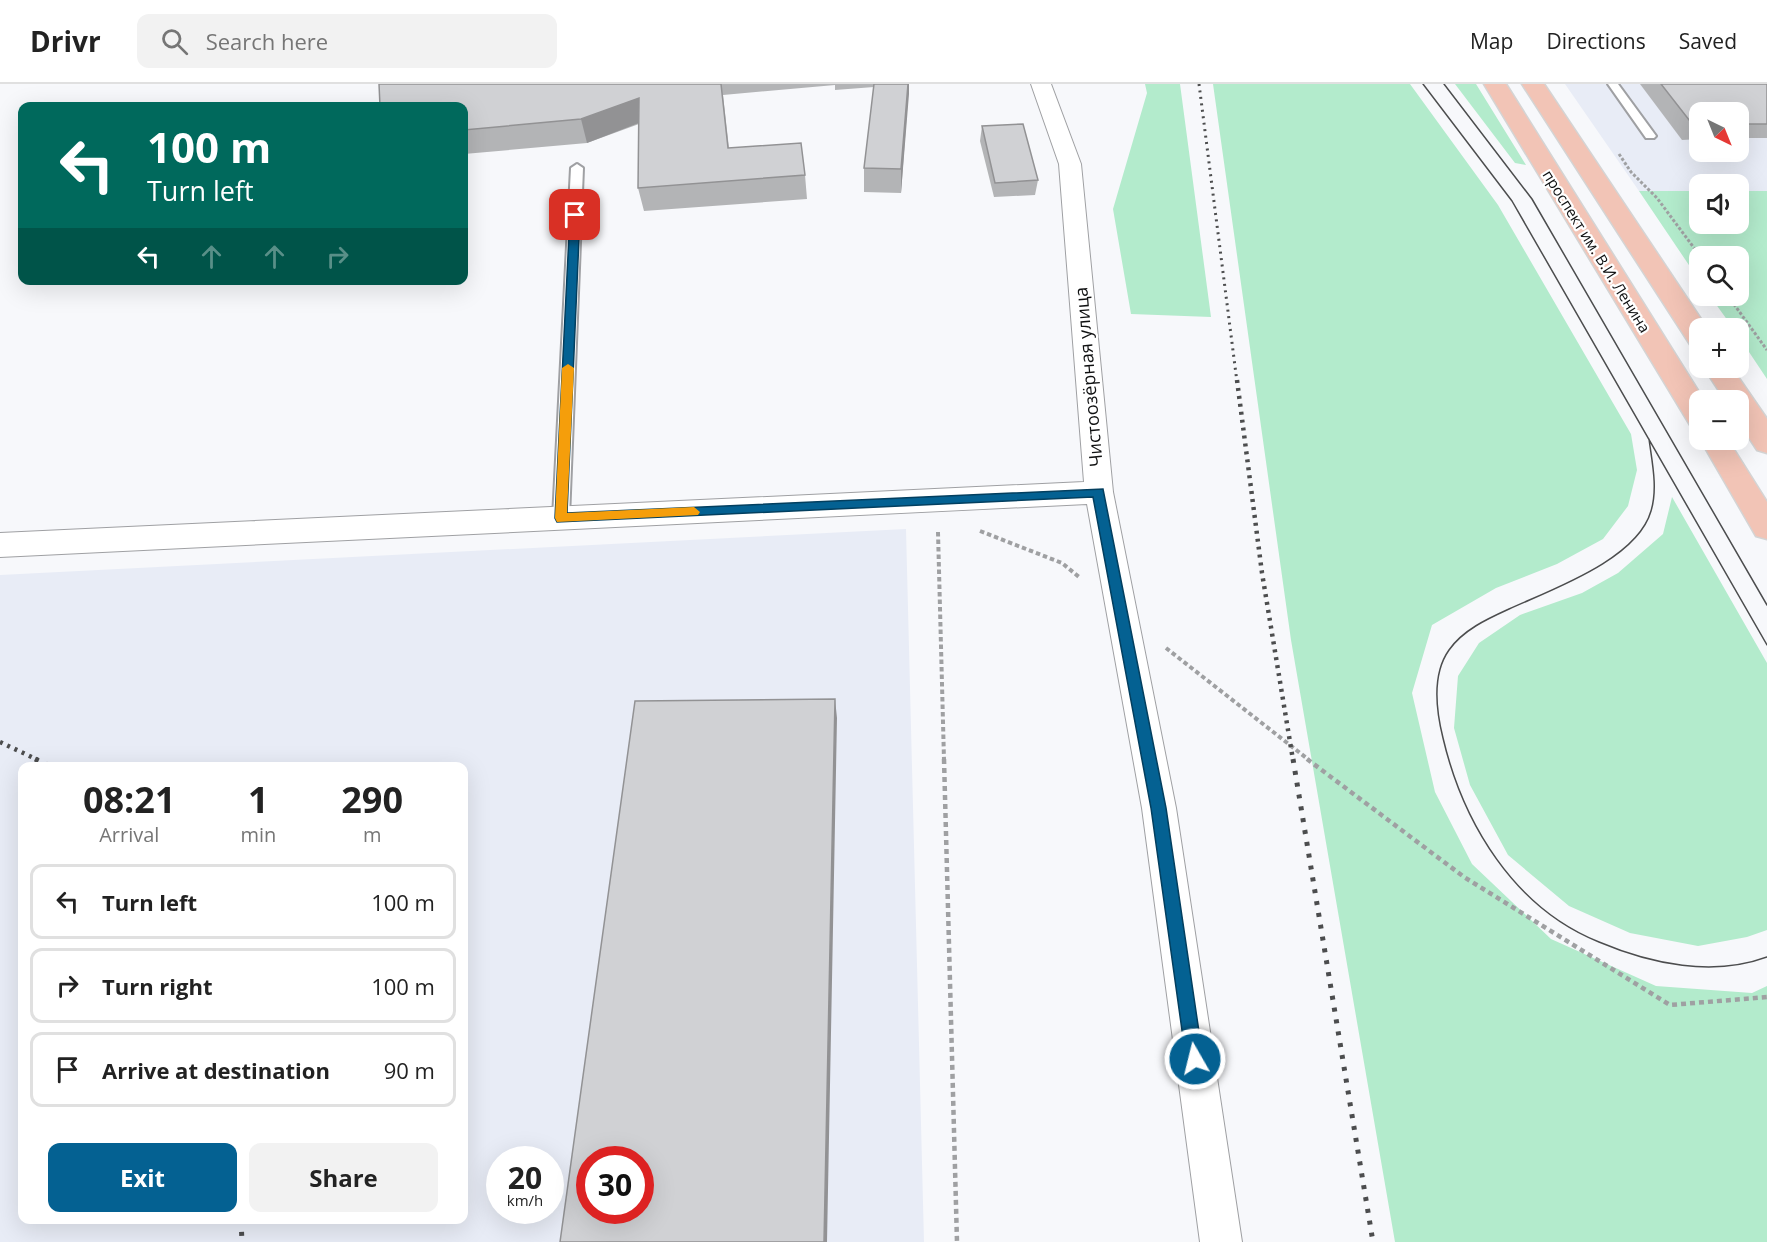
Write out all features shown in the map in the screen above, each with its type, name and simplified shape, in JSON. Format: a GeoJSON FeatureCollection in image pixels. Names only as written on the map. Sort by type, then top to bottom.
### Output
{"type":"FeatureCollection","features":[{"type":"Feature","properties":{"kind":"main road","name":"проспект им. В.И. Ленина"},"geometry":{"type":"LineString","coordinates":[[1495,84],[1689,400]]}},
{"type":"Feature","properties":{"kind":"main road"},"geometry":{"type":"LineString","coordinates":[[1533,84],[1689,322]]}},
{"type":"Feature","properties":{"kind":"main road"},"geometry":{"type":"LineString","coordinates":[[1725,378],[1767,442]]}},
{"type":"Feature","properties":{"kind":"main road"},"geometry":{"type":"LineString","coordinates":[[1719,450],[1767,527]]}},
{"type":"Feature","properties":{"kind":"street","name":"Чистоозёрная улица"},"geometry":{"type":"LineString","coordinates":[[1041,84],[1070,164],[1099,492],[1159,808],[1221,1242]]}},
{"type":"Feature","properties":{"kind":"street"},"geometry":{"type":"LineString","coordinates":[[0,545],[1099,492]]}},
{"type":"Feature","properties":{"kind":"lane"},"geometry":{"type":"LineString","coordinates":[[1613,84],[1650,136]]}},
{"type":"Feature","properties":{"kind":"lane"},"geometry":{"type":"LineString","coordinates":[[561,518],[577,168]]}},
{"type":"Feature","properties":{"kind":"path"},"geometry":{"type":"LineString","coordinates":[[1618,152],[1631,172],[1657,198],[1693,246]]}},
{"type":"Feature","properties":{"kind":"path"},"geometry":{"type":"LineString","coordinates":[[1735,306],[1767,350]]}},
{"type":"Feature","properties":{"kind":"path"},"geometry":{"type":"LineString","coordinates":[[938,525],[957,1242]]}},
{"type":"Feature","properties":{"kind":"path"},"geometry":{"type":"LineString","coordinates":[[979,530],[1062,563],[1248,714],[1464,877],[1670,1005],[1767,997]]}},
{"type":"Feature","properties":{"kind":"shaded area"},"geometry":{"type":"Polygon","coordinates":[[[1565,84],[1767,84],[1767,191],[1749,191],[1749,174],[1689,174],[1689,191],[1639,191],[1565,84]]]}},
{"type":"Feature","properties":{"kind":"shaded area"},"geometry":{"type":"Polygon","coordinates":[[[906,529],[924,1242],[0,1242],[0,575],[906,529]]]}},
{"type":"Feature","properties":{"kind":"green space"},"geometry":{"type":"Polygon","coordinates":[[[1145,84],[1180,84],[1211,317],[1131,314],[1113,209],[1147,93],[1145,84]]]}},
{"type":"Feature","properties":{"kind":"green space"},"geometry":{"type":"Polygon","coordinates":[[[1213,84],[1410,84],[1498,205],[1631,434],[1637,470],[1628,506],[1603,539],[1557,564],[1496,588],[1432,625],[1412,693],[1435,792],[1472,864],[1551,939],[1656,986],[1752,993],[1767,986],[1767,1242],[1395,1242],[1291,640],[1213,84]]]}},
{"type":"Feature","properties":{"kind":"green space"},"geometry":{"type":"Polygon","coordinates":[[[1455,84],[1476,84],[1526,165],[1515,163],[1455,84]]]}},
{"type":"Feature","properties":{"kind":"green space"},"geometry":{"type":"Polygon","coordinates":[[[1639,191],[1689,191],[1689,234],[1749,234],[1749,191],[1767,191],[1767,379],[1749,352],[1749,318],[1726,318],[1717,306],[1749,306],[1749,246],[1689,246],[1689,265],[1639,191]]]}},
{"type":"Feature","properties":{"kind":"green space"},"geometry":{"type":"Polygon","coordinates":[[[1672,497],[1767,663],[1767,930],[1747,937],[1698,946],[1630,933],[1569,906],[1508,855],[1470,785],[1454,728],[1458,676],[1479,643],[1520,615],[1582,593],[1618,573],[1663,534],[1672,497]]]}},
{"type":"Feature","properties":{"kind":"building"},"geometry":{"type":"Polygon","coordinates":[[[379,84],[721,84],[728,148],[801,143],[805,175],[638,188],[639,98],[581,119],[468,130],[468,102],[380,102],[379,84]]]}},
{"type":"Feature","properties":{"kind":"building"},"geometry":{"type":"Polygon","coordinates":[[[874,84],[908,84],[901,169],[864,168],[874,84]]]}},
{"type":"Feature","properties":{"kind":"building"},"geometry":{"type":"Polygon","coordinates":[[[1661,84],[1767,84],[1767,124],[1749,124],[1749,102],[1689,102],[1689,120],[1661,84]]]}},
{"type":"Feature","properties":{"kind":"building"},"geometry":{"type":"Polygon","coordinates":[[[1023,124],[1038,180],[995,183],[982,126],[1023,124]]]}},
{"type":"Feature","properties":{"kind":"building"},"geometry":{"type":"Polygon","coordinates":[[[835,699],[824,1242],[560,1242],[635,701],[835,699]]]}},
{"type":"Feature","properties":{"kind":"tram line"},"geometry":{"type":"LineString","coordinates":[[1423,84],[1512,201],[1649,440]]}},
{"type":"Feature","properties":{"kind":"tram line"},"geometry":{"type":"LineString","coordinates":[[1444,84],[1532,199],[1767,605]]}},
{"type":"Feature","properties":{"kind":"tram line"},"geometry":{"type":"LineString","coordinates":[[1649,440],[1767,645]]}},
{"type":"Feature","properties":{"kind":"tram line"},"geometry":{"type":"LineString","coordinates":[[1649,440],[1654,493],[1651,511],[1643,529],[1611,559],[1568,583],[1484,621],[1455,643],[1444,660],[1438,681],[1437,704],[1443,738],[1464,801],[1497,859],[1518,885],[1542,908],[1569,927],[1619,950],[1661,962],[1704,967],[1746,963],[1767,957]]}},
{"type":"Feature","properties":{"kind":"railway"},"geometry":{"type":"LineString","coordinates":[[1199,84],[1237,382]]}},
{"type":"Feature","properties":{"kind":"railway"},"geometry":{"type":"LineString","coordinates":[[1237,380],[1262,573],[1293,760]]}},
{"type":"Feature","properties":{"kind":"railway"},"geometry":{"type":"LineString","coordinates":[[0,742],[38,760]]}},
{"type":"Feature","properties":{"kind":"railway"},"geometry":{"type":"LineString","coordinates":[[35,759],[41,762]]}},
{"type":"Feature","properties":{"kind":"railway"},"geometry":{"type":"LineString","coordinates":[[1293,759],[1373,1242]]}},
{"type":"Feature","properties":{"kind":"railway"},"geometry":{"type":"LineString","coordinates":[[241,1224],[242,1242]]}},
{"type":"Feature","properties":{"kind":"slow traffic"},"geometry":{"type":"LineString","coordinates":[[568,368],[561,518],[694,512]]}},
{"type":"Feature","properties":{"kind":"route"},"geometry":{"type":"LineString","coordinates":[[575,215],[561,518],[1099,492],[1159,808],[1195,1059]]}}]}
